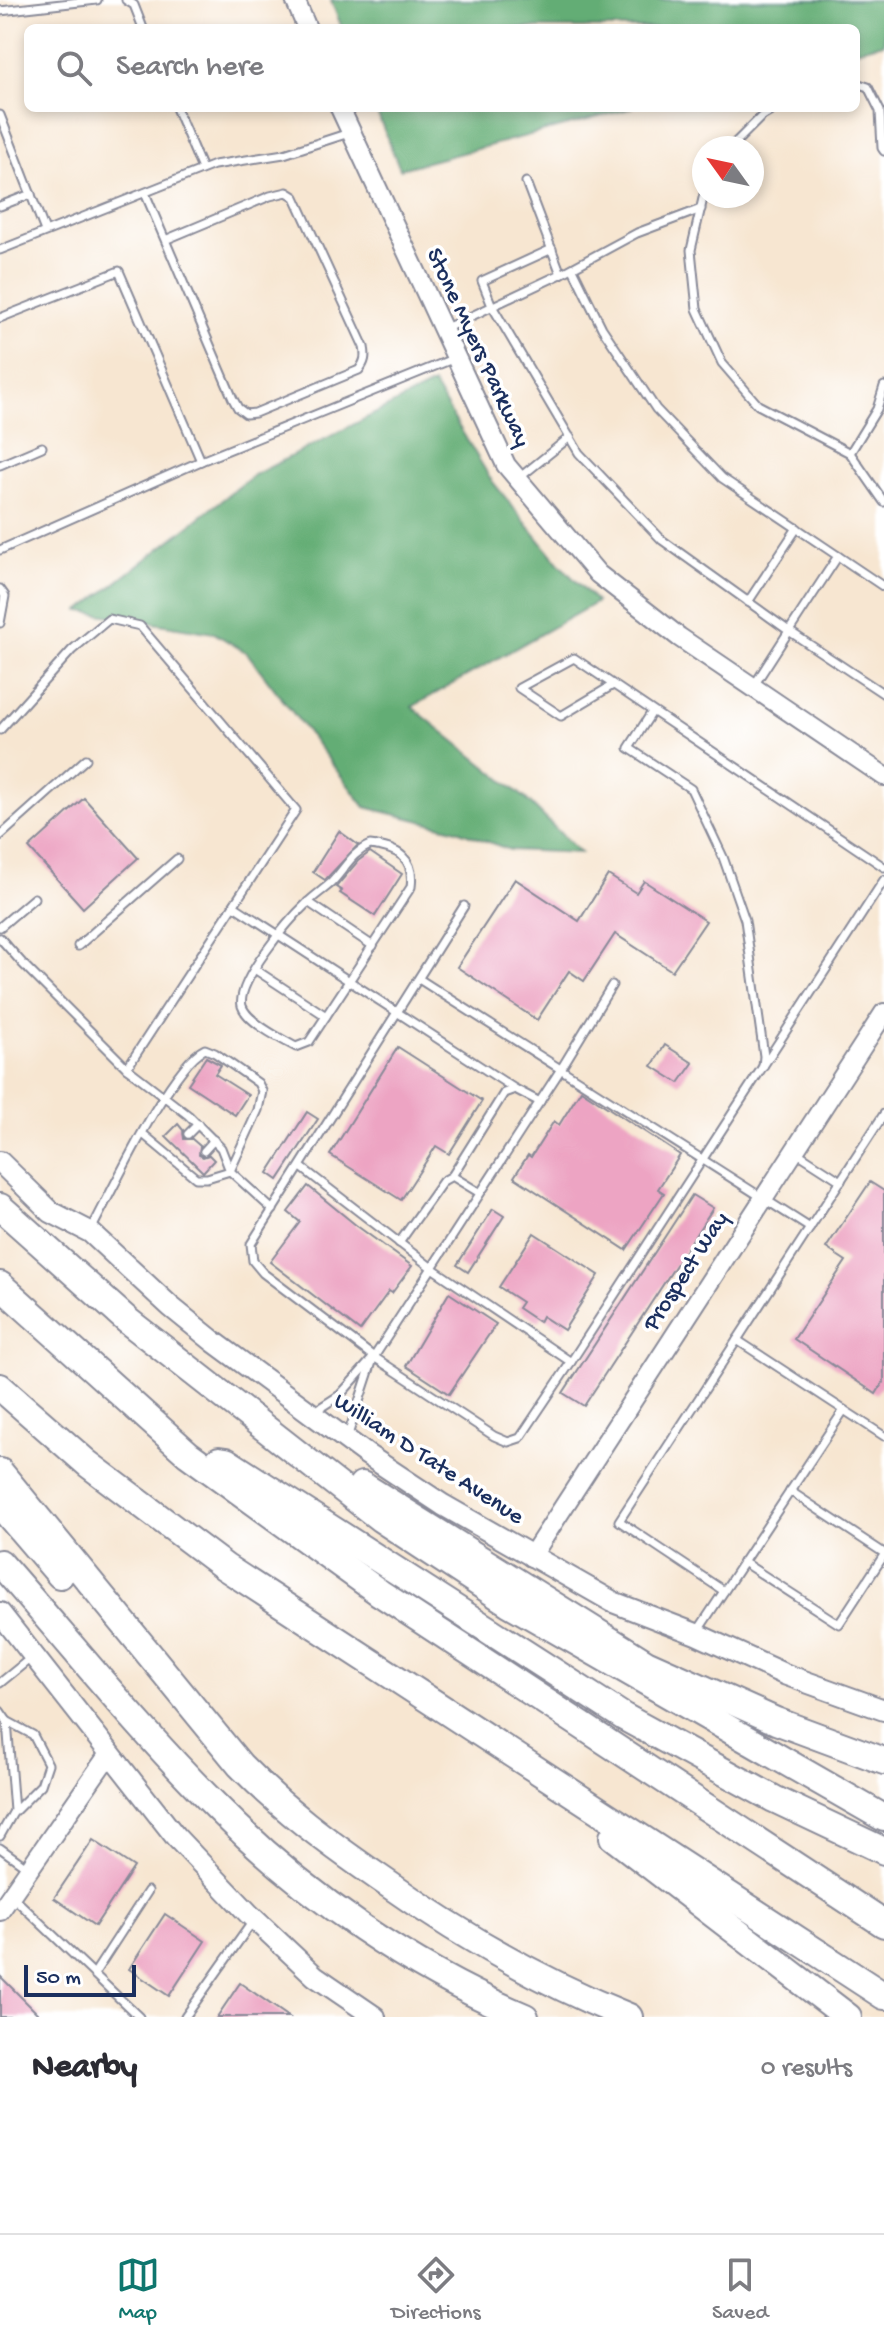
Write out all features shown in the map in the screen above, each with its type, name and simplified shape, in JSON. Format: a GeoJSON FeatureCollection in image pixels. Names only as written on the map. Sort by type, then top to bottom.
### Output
{"type":"FeatureCollection","features":[{"type":"Feature","properties":{"kind":"highway"},"geometry":{"type":"LineString","coordinates":[[0,1207],[128,1321],[381,1519],[509,1603],[878,1815]]}},
{"type":"Feature","properties":{"kind":"highway"},"geometry":{"type":"LineString","coordinates":[[0,1285],[188,1454],[380,1593],[884,1924]]}},
{"type":"Feature","properties":{"kind":"highway"},"geometry":{"type":"LineString","coordinates":[[0,1387],[88,1464],[225,1567],[884,1996]]}},
{"type":"Feature","properties":{"kind":"highway"},"geometry":{"type":"LineString","coordinates":[[188,1454],[226,1461],[624,1717],[774,1799],[884,1851]]}},
{"type":"Feature","properties":{"kind":"highway"},"geometry":{"type":"LineString","coordinates":[[304,1457],[321,1460],[646,1663],[776,1721],[884,1761]]}},
{"type":"Feature","properties":{"kind":"highway"},"geometry":{"type":"LineString","coordinates":[[0,1472],[240,1765],[276,1802],[310,1830],[462,1935],[629,2017]]}},
{"type":"Feature","properties":{"kind":"highway"},"geometry":{"type":"LineString","coordinates":[[0,1505],[211,1750],[240,1765]]}},
{"type":"Feature","properties":{"kind":"highway"},"geometry":{"type":"LineString","coordinates":[[0,1563],[171,1758],[219,1810],[275,1861],[389,1945],[525,2017]]}},
{"type":"Feature","properties":{"kind":"highway"},"geometry":{"type":"LineString","coordinates":[[586,1803],[612,1836],[848,2017]]}},
{"type":"Feature","properties":{"kind":"main road","name":"William D Tate Avenue"},"geometry":{"type":"LineString","coordinates":[[0,1162],[51,1212],[90,1232],[171,1307],[311,1414],[443,1505],[613,1602],[696,1634],[784,1674],[884,1710]]}},
{"type":"Feature","properties":{"kind":"main road"},"geometry":{"type":"LineString","coordinates":[[0,1613],[175,1836],[254,1919],[315,1976],[375,2017]]}},
{"type":"Feature","properties":{"kind":"street"},"geometry":{"type":"LineString","coordinates":[[295,0],[305,24]]}},
{"type":"Feature","properties":{"kind":"street","name":"Stone Myers Parkway"},"geometry":{"type":"LineString","coordinates":[[342,112],[506,465],[518,480],[598,574],[679,637],[884,776]]}},
{"type":"Feature","properties":{"kind":"street","name":"Prospect Way"},"geometry":{"type":"LineString","coordinates":[[531,1557],[884,1013]]}},
{"type":"Feature","properties":{"kind":"street"},"geometry":{"type":"LineString","coordinates":[[5,1903],[109,1754]]}},
{"type":"Feature","properties":{"kind":"lane"},"geometry":{"type":"LineString","coordinates":[[0,11],[97,0]]}},
{"type":"Feature","properties":{"kind":"lane"},"geometry":{"type":"LineString","coordinates":[[126,0],[134,5],[141,24]]}},
{"type":"Feature","properties":{"kind":"lane"},"geometry":{"type":"LineString","coordinates":[[860,84],[868,87],[880,111],[884,151]]}},
{"type":"Feature","properties":{"kind":"lane"},"geometry":{"type":"LineString","coordinates":[[178,112],[202,169]]}},
{"type":"Feature","properties":{"kind":"lane"},"geometry":{"type":"LineString","coordinates":[[742,136],[769,112]]}},
{"type":"Feature","properties":{"kind":"lane"},"geometry":{"type":"LineString","coordinates":[[0,115],[45,231]]}},
{"type":"Feature","properties":{"kind":"lane"},"geometry":{"type":"LineString","coordinates":[[0,250],[202,169],[312,147],[350,132]]}},
{"type":"Feature","properties":{"kind":"lane"},"geometry":{"type":"LineString","coordinates":[[526,182],[561,274]]}},
{"type":"Feature","properties":{"kind":"lane"},"geometry":{"type":"LineString","coordinates":[[145,193],[165,240],[233,399],[246,414],[255,413],[362,366],[366,358],[364,347],[295,197],[287,192],[270,196],[165,240]]}},
{"type":"Feature","properties":{"kind":"lane"},"geometry":{"type":"LineString","coordinates":[[0,206],[31,194]]}},
{"type":"Feature","properties":{"kind":"lane"},"geometry":{"type":"LineString","coordinates":[[442,329],[573,269],[637,233],[701,209]]}},
{"type":"Feature","properties":{"kind":"lane"},"geometry":{"type":"LineString","coordinates":[[701,209],[691,250],[697,309],[722,363],[758,405],[850,453],[884,502]]}},
{"type":"Feature","properties":{"kind":"lane"},"geometry":{"type":"LineString","coordinates":[[552,249],[482,281],[492,306],[579,453],[662,540],[884,694]]}},
{"type":"Feature","properties":{"kind":"lane"},"geometry":{"type":"LineString","coordinates":[[573,269],[602,328],[656,409],[722,478],[884,587]]}},
{"type":"Feature","properties":{"kind":"lane"},"geometry":{"type":"LineString","coordinates":[[0,318],[119,271],[201,461]]}},
{"type":"Feature","properties":{"kind":"lane"},"geometry":{"type":"LineString","coordinates":[[0,550],[201,461],[455,358]]}},
{"type":"Feature","properties":{"kind":"lane"},"geometry":{"type":"LineString","coordinates":[[850,453],[877,409],[884,386]]}},
{"type":"Feature","properties":{"kind":"lane"},"geometry":{"type":"LineString","coordinates":[[518,480],[570,437]]}},
{"type":"Feature","properties":{"kind":"lane"},"geometry":{"type":"LineString","coordinates":[[0,465],[42,447]]}},
{"type":"Feature","properties":{"kind":"lane"},"geometry":{"type":"LineString","coordinates":[[748,602],[797,528]]}},
{"type":"Feature","properties":{"kind":"lane"},"geometry":{"type":"LineString","coordinates":[[753,687],[838,556]]}},
{"type":"Feature","properties":{"kind":"lane"},"geometry":{"type":"LineString","coordinates":[[0,589],[5,596],[0,623]]}},
{"type":"Feature","properties":{"kind":"lane"},"geometry":{"type":"LineString","coordinates":[[0,730],[72,650],[109,619],[140,626],[296,810],[127,1068]]}},
{"type":"Feature","properties":{"kind":"lane"},"geometry":{"type":"LineString","coordinates":[[613,685],[561,716],[519,688],[574,658],[884,867]]}},
{"type":"Feature","properties":{"kind":"lane"},"geometry":{"type":"LineString","coordinates":[[652,712],[629,748],[691,789],[723,857],[745,920],[764,1056],[763,1069]]}},
{"type":"Feature","properties":{"kind":"lane"},"geometry":{"type":"LineString","coordinates":[[0,836],[86,759]]}},
{"type":"Feature","properties":{"kind":"lane"},"geometry":{"type":"LineString","coordinates":[[370,845],[386,847],[410,863],[414,871],[411,887],[309,1042],[296,1047],[247,1016],[241,1004],[245,988],[278,935],[358,850],[370,845]]}},
{"type":"Feature","properties":{"kind":"lane"},"geometry":{"type":"LineString","coordinates":[[78,946],[177,859]]}},
{"type":"Feature","properties":{"kind":"lane"},"geometry":{"type":"LineString","coordinates":[[464,906],[251,1244],[253,1261],[263,1273],[374,1357],[494,1436],[508,1442],[520,1438],[571,1362],[884,880]]}},
{"type":"Feature","properties":{"kind":"lane"},"geometry":{"type":"LineString","coordinates":[[0,927],[34,898]]}},
{"type":"Feature","properties":{"kind":"lane"},"geometry":{"type":"LineString","coordinates":[[308,902],[373,946]]}},
{"type":"Feature","properties":{"kind":"lane"},"geometry":{"type":"LineString","coordinates":[[234,906],[515,1089],[540,1102]]}},
{"type":"Feature","properties":{"kind":"lane"},"geometry":{"type":"LineString","coordinates":[[0,938],[127,1068],[198,1124],[221,1148],[230,1171],[273,1210]]}},
{"type":"Feature","properties":{"kind":"lane"},"geometry":{"type":"LineString","coordinates":[[256,970],[326,1016]]}},
{"type":"Feature","properties":{"kind":"lane"},"geometry":{"type":"LineString","coordinates":[[419,979],[810,1228]]}},
{"type":"Feature","properties":{"kind":"lane"},"geometry":{"type":"LineString","coordinates":[[311,1414],[340,1395],[374,1357],[540,1102],[612,985]]}},
{"type":"Feature","properties":{"kind":"lane"},"geometry":{"type":"LineString","coordinates":[[90,1232],[163,1096],[195,1054],[205,1049],[215,1053],[258,1083],[262,1091],[258,1110],[230,1171],[196,1178],[143,1134]]}},
{"type":"Feature","properties":{"kind":"lane"},"geometry":{"type":"LineString","coordinates":[[399,1243],[443,1181],[452,1176],[504,1093],[515,1089]]}},
{"type":"Feature","properties":{"kind":"lane"},"geometry":{"type":"LineString","coordinates":[[724,1591],[619,1521],[884,1114]]}},
{"type":"Feature","properties":{"kind":"lane"},"geometry":{"type":"LineString","coordinates":[[188,1134],[198,1124]]}},
{"type":"Feature","properties":{"kind":"lane"},"geometry":{"type":"LineString","coordinates":[[204,1151],[214,1140]]}},
{"type":"Feature","properties":{"kind":"lane"},"geometry":{"type":"LineString","coordinates":[[168,1155],[177,1146]]}},
{"type":"Feature","properties":{"kind":"lane"},"geometry":{"type":"LineString","coordinates":[[795,1151],[841,1181]]}},
{"type":"Feature","properties":{"kind":"lane"},"geometry":{"type":"LineString","coordinates":[[186,1169],[192,1162]]}},
{"type":"Feature","properties":{"kind":"lane"},"geometry":{"type":"LineString","coordinates":[[301,1167],[432,1268],[571,1362]]}},
{"type":"Feature","properties":{"kind":"lane"},"geometry":{"type":"LineString","coordinates":[[452,1176],[480,1193]]}},
{"type":"Feature","properties":{"kind":"lane"},"geometry":{"type":"LineString","coordinates":[[737,1340],[884,1436]]}},
{"type":"Feature","properties":{"kind":"lane"},"geometry":{"type":"LineString","coordinates":[[347,1440],[374,1357]]}},
{"type":"Feature","properties":{"kind":"lane"},"geometry":{"type":"LineString","coordinates":[[696,1634],[844,1410]]}},
{"type":"Feature","properties":{"kind":"lane"},"geometry":{"type":"LineString","coordinates":[[743,1562],[839,1624],[884,1554],[790,1491]]}},
{"type":"Feature","properties":{"kind":"lane"},"geometry":{"type":"LineString","coordinates":[[0,1683],[34,1655]]}},
{"type":"Feature","properties":{"kind":"lane"},"geometry":{"type":"LineString","coordinates":[[0,1711],[7,1721],[33,1735],[48,1764],[41,1785],[12,1813],[0,1836]]}},
{"type":"Feature","properties":{"kind":"lane"},"geometry":{"type":"LineString","coordinates":[[7,1721],[12,1813]]}},
{"type":"Feature","properties":{"kind":"lane"},"geometry":{"type":"LineString","coordinates":[[0,1848],[29,1869]]}},
{"type":"Feature","properties":{"kind":"lane"},"geometry":{"type":"LineString","coordinates":[[94,1974],[148,1891]]}},
{"type":"Feature","properties":{"kind":"lane"},"geometry":{"type":"LineString","coordinates":[[5,1903],[94,1974],[139,2017]]}},
{"type":"Feature","properties":{"kind":"lane"},"geometry":{"type":"LineString","coordinates":[[185,2017],[254,1919]]}},
{"type":"Feature","properties":{"kind":"green space"},"geometry":{"type":"Polygon","coordinates":[[[331,0],[884,0],[884,43],[860,49],[860,24],[340,24],[331,0]]]}},
{"type":"Feature","properties":{"kind":"green space"},"geometry":{"type":"Polygon","coordinates":[[[377,112],[618,112],[400,169],[377,112]]]}},
{"type":"Feature","properties":{"kind":"green space"},"geometry":{"type":"Polygon","coordinates":[[[433,384],[492,481],[558,563],[597,602],[412,707],[525,798],[580,853],[510,850],[454,829],[365,807],[247,653],[214,633],[80,611],[254,475],[433,384]]]}},
{"type":"Feature","properties":{"kind":"building"},"geometry":{"type":"Polygon","coordinates":[[[84,798],[138,858],[83,908],[29,848],[84,798]]]}},
{"type":"Feature","properties":{"kind":"building"},"geometry":{"type":"Polygon","coordinates":[[[339,831],[358,845],[325,880],[313,872],[339,831]]]}},
{"type":"Feature","properties":{"kind":"building"},"geometry":{"type":"Polygon","coordinates":[[[370,852],[402,874],[375,916],[340,893],[342,891],[336,887],[370,852]]]}},
{"type":"Feature","properties":{"kind":"building"},"geometry":{"type":"Polygon","coordinates":[[[608,875],[636,893],[644,881],[706,921],[672,971],[615,934],[584,981],[569,971],[537,1020],[457,967],[515,879],[579,921],[608,875]]]}},
{"type":"Feature","properties":{"kind":"building"},"geometry":{"type":"Polygon","coordinates":[[[665,1045],[693,1063],[679,1083],[652,1066],[665,1045]]]}},
{"type":"Feature","properties":{"kind":"building"},"geometry":{"type":"Polygon","coordinates":[[[398,1047],[482,1101],[449,1154],[436,1146],[401,1200],[330,1155],[398,1047]]]}},
{"type":"Feature","properties":{"kind":"building"},"geometry":{"type":"Polygon","coordinates":[[[206,1057],[221,1065],[215,1074],[248,1095],[235,1115],[188,1084],[206,1057]]]}},
{"type":"Feature","properties":{"kind":"building"},"geometry":{"type":"Polygon","coordinates":[[[581,1090],[680,1155],[658,1189],[664,1193],[626,1250],[514,1177],[554,1121],[559,1125],[581,1090]]]}},
{"type":"Feature","properties":{"kind":"building"},"geometry":{"type":"Polygon","coordinates":[[[307,1112],[318,1119],[278,1180],[268,1173],[307,1112]]]}},
{"type":"Feature","properties":{"kind":"building"},"geometry":{"type":"Polygon","coordinates":[[[178,1124],[183,1130],[184,1139],[192,1139],[200,1146],[199,1155],[209,1155],[214,1160],[203,1172],[166,1136],[178,1124]]]}},
{"type":"Feature","properties":{"kind":"building"},"geometry":{"type":"Polygon","coordinates":[[[870,1182],[884,1191],[884,1381],[876,1394],[794,1339],[846,1261],[826,1248],[870,1182]]]}},
{"type":"Feature","properties":{"kind":"building"},"geometry":{"type":"Polygon","coordinates":[[[308,1186],[412,1266],[360,1331],[270,1262],[300,1222],[288,1212],[308,1186]]]}},
{"type":"Feature","properties":{"kind":"building"},"geometry":{"type":"Polygon","coordinates":[[[692,1195],[713,1208],[584,1406],[563,1393],[692,1195]]]}},
{"type":"Feature","properties":{"kind":"building"},"geometry":{"type":"Polygon","coordinates":[[[493,1209],[504,1216],[468,1272],[457,1265],[493,1209]]]}},
{"type":"Feature","properties":{"kind":"building"},"geometry":{"type":"Polygon","coordinates":[[[534,1233],[599,1275],[564,1330],[542,1316],[539,1322],[518,1308],[522,1302],[499,1287],[534,1233]]]}},
{"type":"Feature","properties":{"kind":"building"},"geometry":{"type":"Polygon","coordinates":[[[449,1293],[496,1324],[449,1394],[406,1366],[449,1293]]]}},
{"type":"Feature","properties":{"kind":"building"},"geometry":{"type":"Polygon","coordinates":[[[93,1840],[134,1867],[95,1926],[54,1898],[93,1840]]]}},
{"type":"Feature","properties":{"kind":"building"},"geometry":{"type":"Polygon","coordinates":[[[165,1914],[205,1941],[169,1996],[129,1969],[165,1914]]]}},
{"type":"Feature","properties":{"kind":"building"},"geometry":{"type":"Polygon","coordinates":[[[0,1976],[41,2017],[0,2017],[0,1976]]]}},
{"type":"Feature","properties":{"kind":"building"},"geometry":{"type":"Polygon","coordinates":[[[240,1983],[289,2017],[217,2017],[240,1983]]]}}]}
